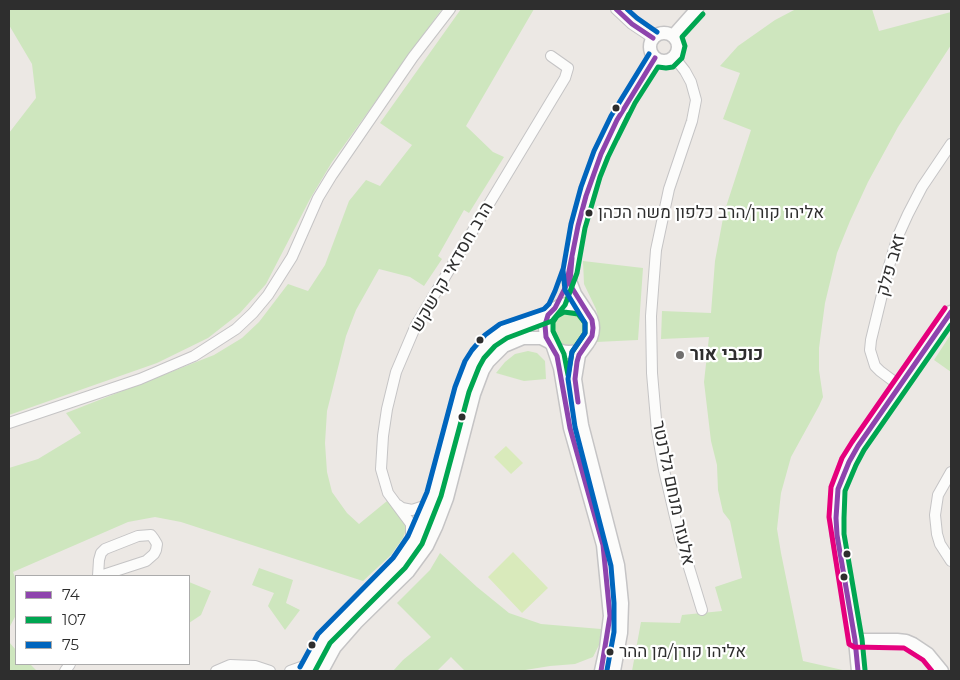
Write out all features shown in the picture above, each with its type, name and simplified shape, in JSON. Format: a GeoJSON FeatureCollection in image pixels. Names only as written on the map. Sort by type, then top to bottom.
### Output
{"type":"FeatureCollection","features":[{"type":"Feature","properties":{"kind":"street"},"geometry":{"type":"LineString","coordinates":[[9,423],[140,379],[194,356],[236,329],[253,313],[276,283],[292,257],[318,198],[332,175],[413,57],[450,9]]}},
{"type":"Feature","properties":{"kind":"street"},"geometry":{"type":"LineString","coordinates":[[616,9],[632,24],[653,38]]}},
{"type":"Feature","properties":{"kind":"street"},"geometry":{"type":"LineString","coordinates":[[673,36],[697,9]]}},
{"type":"Feature","properties":{"kind":"street"},"geometry":{"type":"LineString","coordinates":[[663,33],[673,36],[678,46],[678,51],[674,57],[666,62],[655,58],[650,49],[653,38],[663,33]]}},
{"type":"Feature","properties":{"kind":"street","name":"הרב חסדאי קרשקש"},"geometry":{"type":"LineString","coordinates":[[410,548],[412,532],[410,524],[393,501],[383,482],[380,470],[387,409],[396,372],[416,325],[565,78],[568,68],[551,56]]}},
{"type":"Feature","properties":{"kind":"street","name":"אלעזר מנחם גלרנטר"},"geometry":{"type":"LineString","coordinates":[[674,57],[685,71],[694,90],[696,100],[692,121],[669,189],[656,250],[651,316],[652,373],[657,431],[664,470],[680,538],[702,610]]}},
{"type":"Feature","properties":{"kind":"street"},"geometry":{"type":"LineString","coordinates":[[601,671],[610,616],[603,545],[570,428],[561,374],[551,344],[546,337],[545,326],[562,294],[570,271],[580,219],[601,154],[617,120],[655,58]]}},
{"type":"Feature","properties":{"kind":"street","name":"זאב פלק"},"geometry":{"type":"LineString","coordinates":[[900,386],[875,366],[870,350],[871,340],[888,266],[898,236],[922,187],[951,144]]}},
{"type":"Feature","properties":{"kind":"street"},"geometry":{"type":"LineString","coordinates":[[570,271],[572,288],[592,320],[593,328],[592,336],[579,355],[576,379],[582,425],[616,556],[620,583],[622,603],[621,633],[614,671]]}},
{"type":"Feature","properties":{"kind":"street"},"geometry":{"type":"LineString","coordinates":[[307,671],[324,639],[397,564],[410,548],[424,522],[462,390],[478,354],[490,340],[504,331],[531,322],[568,304],[582,307],[587,312]]}},
{"type":"Feature","properties":{"kind":"street"},"geometry":{"type":"LineString","coordinates":[[858,671],[855,640],[837,535],[838,489],[858,446],[951,312]]}},
{"type":"Feature","properties":{"kind":"street"},"geometry":{"type":"LineString","coordinates":[[322,671],[335,647],[356,623],[408,572],[426,546],[436,527],[447,498],[474,394],[488,362],[504,346],[523,338],[541,338],[559,350],[571,352],[588,343]]}},
{"type":"Feature","properties":{"kind":"street"},"geometry":{"type":"LineString","coordinates":[[951,472],[938,495],[935,515],[940,544],[951,561]]}},
{"type":"Feature","properties":{"kind":"street"},"geometry":{"type":"LineString","coordinates":[[393,501],[402,508],[412,510],[430,504]]}},
{"type":"Feature","properties":{"kind":"street"},"geometry":{"type":"LineString","coordinates":[[99,575],[99,560],[101,553],[105,549],[138,536],[151,535],[157,544],[156,550],[146,562],[102,575]]}},
{"type":"Feature","properties":{"kind":"street"},"geometry":{"type":"LineString","coordinates":[[855,640],[906,641],[928,654],[942,671]]}},
{"type":"Feature","properties":{"kind":"street"},"geometry":{"type":"LineString","coordinates":[[290,671],[304,666],[314,657]]}},
{"type":"Feature","properties":{"kind":"street"},"geometry":{"type":"LineString","coordinates":[[216,671],[230,665],[255,666],[269,671],[278,671]]}},
{"type":"Feature","properties":{"kind":"green space"},"geometry":{"type":"Polygon","coordinates":[[[9,9],[442,9],[332,162],[310,199],[266,284],[240,313],[208,338],[157,363],[9,415],[9,133],[36,98],[32,64],[9,25],[9,9]]]}},
{"type":"Feature","properties":{"kind":"green space"},"geometry":{"type":"Polygon","coordinates":[[[461,9],[534,9],[466,126],[493,152],[504,157],[469,213],[464,210],[438,256],[442,259],[424,286],[410,277],[379,269],[356,310],[346,336],[327,411],[325,443],[327,472],[332,492],[347,513],[359,524],[387,501],[406,522],[407,527],[403,538],[391,555],[363,581],[181,522],[155,517],[128,522],[13,572],[15,577],[15,617],[9,628],[9,468],[38,459],[81,433],[66,413],[214,355],[242,338],[259,322],[288,284],[308,291],[325,265],[349,201],[366,180],[380,186],[412,145],[380,123],[461,9]]]}},
{"type":"Feature","properties":{"kind":"green space"},"geometry":{"type":"Polygon","coordinates":[[[796,9],[872,9],[879,31],[951,12],[951,45],[898,127],[868,182],[837,253],[825,303],[819,348],[819,370],[823,397],[791,457],[781,493],[777,529],[803,661],[847,671],[632,671],[641,622],[680,623],[682,615],[722,611],[715,587],[742,578],[730,521],[723,512],[718,490],[717,465],[711,441],[704,382],[709,337],[661,339],[662,311],[711,313],[715,261],[724,213],[751,130],[723,119],[740,73],[720,66],[738,46],[775,20],[796,9]]]}},
{"type":"Feature","properties":{"kind":"green space"},"geometry":{"type":"Polygon","coordinates":[[[583,261],[643,268],[638,340],[596,342],[600,324],[596,309],[584,284],[583,261]]]}},
{"type":"Feature","properties":{"kind":"green space"},"geometry":{"type":"Polygon","coordinates":[[[569,309],[583,314],[588,328],[583,342],[569,347],[555,342],[550,328],[555,314],[569,309]]]}},
{"type":"Feature","properties":{"kind":"green space"},"geometry":{"type":"Polygon","coordinates":[[[951,334],[951,372],[934,360],[951,334]]]}},
{"type":"Feature","properties":{"kind":"green space"},"geometry":{"type":"Polygon","coordinates":[[[528,351],[537,353],[545,361],[546,379],[524,381],[496,373],[515,354],[528,351]]]}},
{"type":"Feature","properties":{"kind":"green space"},"geometry":{"type":"Polygon","coordinates":[[[506,446],[523,463],[511,474],[494,457],[506,446]]]}},
{"type":"Feature","properties":{"kind":"green space"},"geometry":{"type":"Polygon","coordinates":[[[513,552],[548,588],[522,613],[488,577],[513,552]]]}},
{"type":"Feature","properties":{"kind":"green space"},"geometry":{"type":"Polygon","coordinates":[[[440,553],[509,613],[541,624],[601,629],[599,645],[593,657],[575,664],[519,671],[465,671],[451,657],[437,671],[393,671],[403,660],[431,637],[397,603],[430,570],[440,553]]]}},
{"type":"Feature","properties":{"kind":"green space"},"geometry":{"type":"Polygon","coordinates":[[[259,568],[293,580],[286,603],[300,610],[285,630],[268,606],[274,593],[252,585],[259,568]]]}},
{"type":"Feature","properties":{"kind":"green space"},"geometry":{"type":"Polygon","coordinates":[[[190,582],[211,591],[201,615],[190,622],[190,582]]]}},
{"type":"Feature","properties":{"kind":"green space"},"geometry":{"type":"Polygon","coordinates":[[[9,642],[15,649],[15,665],[31,665],[37,671],[9,671],[9,642]]]}},
{"type":"Feature","properties":{"kind":"transit line","name":"74"},"geometry":{"type":"LineString","coordinates":[[616,9],[632,24],[653,38]]}},
{"type":"Feature","properties":{"kind":"transit line","name":"75"},"geometry":{"type":"LineString","coordinates":[[627,9],[657,32]]}},
{"type":"Feature","properties":{"kind":"transit line","name":"107"},"geometry":{"type":"LineString","coordinates":[[617,139],[635,103],[658,67],[673,67],[682,58],[685,46],[682,37],[703,14]]}},
{"type":"Feature","properties":{"kind":"transit line","name":"75"},"geometry":{"type":"LineString","coordinates":[[607,670],[614,632],[611,566],[575,427],[568,379],[572,352],[585,333],[585,323],[565,290],[563,270],[571,224],[581,187],[594,151],[611,116],[649,54]]}},
{"type":"Feature","properties":{"kind":"transit line","name":"74"},"geometry":{"type":"LineString","coordinates":[[601,671],[610,616],[603,545],[570,428],[557,356],[546,337],[545,325],[548,315],[555,308],[566,286],[578,226],[586,196],[601,154],[617,120],[655,58]]}},
{"type":"Feature","properties":{"kind":"transit line","name":"107"},"geometry":{"type":"LineString","coordinates":[[315,671],[330,643],[405,568],[422,544],[441,496],[469,392],[484,358],[495,346],[507,338],[552,321],[565,305],[577,273],[585,228],[600,177],[629,114]]}},
{"type":"Feature","properties":{"kind":"transit line","name":"74"},"geometry":{"type":"LineString","coordinates":[[572,258],[570,281],[572,288],[592,320],[593,328],[592,336],[579,355],[577,362],[575,379],[578,402]]}},
{"type":"Feature","properties":{"kind":"transit line","name":"75"},"geometry":{"type":"LineString","coordinates":[[300,667],[318,634],[393,558],[408,536],[427,492],[455,387],[465,361],[472,350],[485,335],[500,324],[544,309],[549,304],[563,269]]}},
{"type":"Feature","properties":{"kind":"transit line"},"geometry":{"type":"LineString","coordinates":[[932,671],[923,660],[904,648],[854,647],[849,644],[829,517],[831,487],[842,458],[945,308]]}},
{"type":"Feature","properties":{"kind":"transit line","name":"107"},"geometry":{"type":"LineString","coordinates":[[564,312],[578,314],[585,323],[585,333],[572,352],[568,375],[564,354],[553,331],[553,322],[557,316],[564,312]]}},
{"type":"Feature","properties":{"kind":"transit line","name":"74"},"geometry":{"type":"LineString","coordinates":[[858,671],[855,640],[837,535],[838,489],[858,446],[951,312]]}},
{"type":"Feature","properties":{"kind":"transit line","name":"107"},"geometry":{"type":"LineString","coordinates":[[865,670],[862,639],[844,534],[845,491],[864,450],[951,325]]}},
{"type":"Feature","properties":{"kind":"place","name":"אליהו קורן/הרב כלפון משה הכהן"},"geometry":{"type":"Point","coordinates":[589,213]}},
{"type":"Feature","properties":{"kind":"place","name":"כוכבי אור"},"geometry":{"type":"Point","coordinates":[680,355]}},
{"type":"Feature","properties":{"kind":"place","name":"אליהו קורן/מן ההר"},"geometry":{"type":"Point","coordinates":[610,652]}}]}
